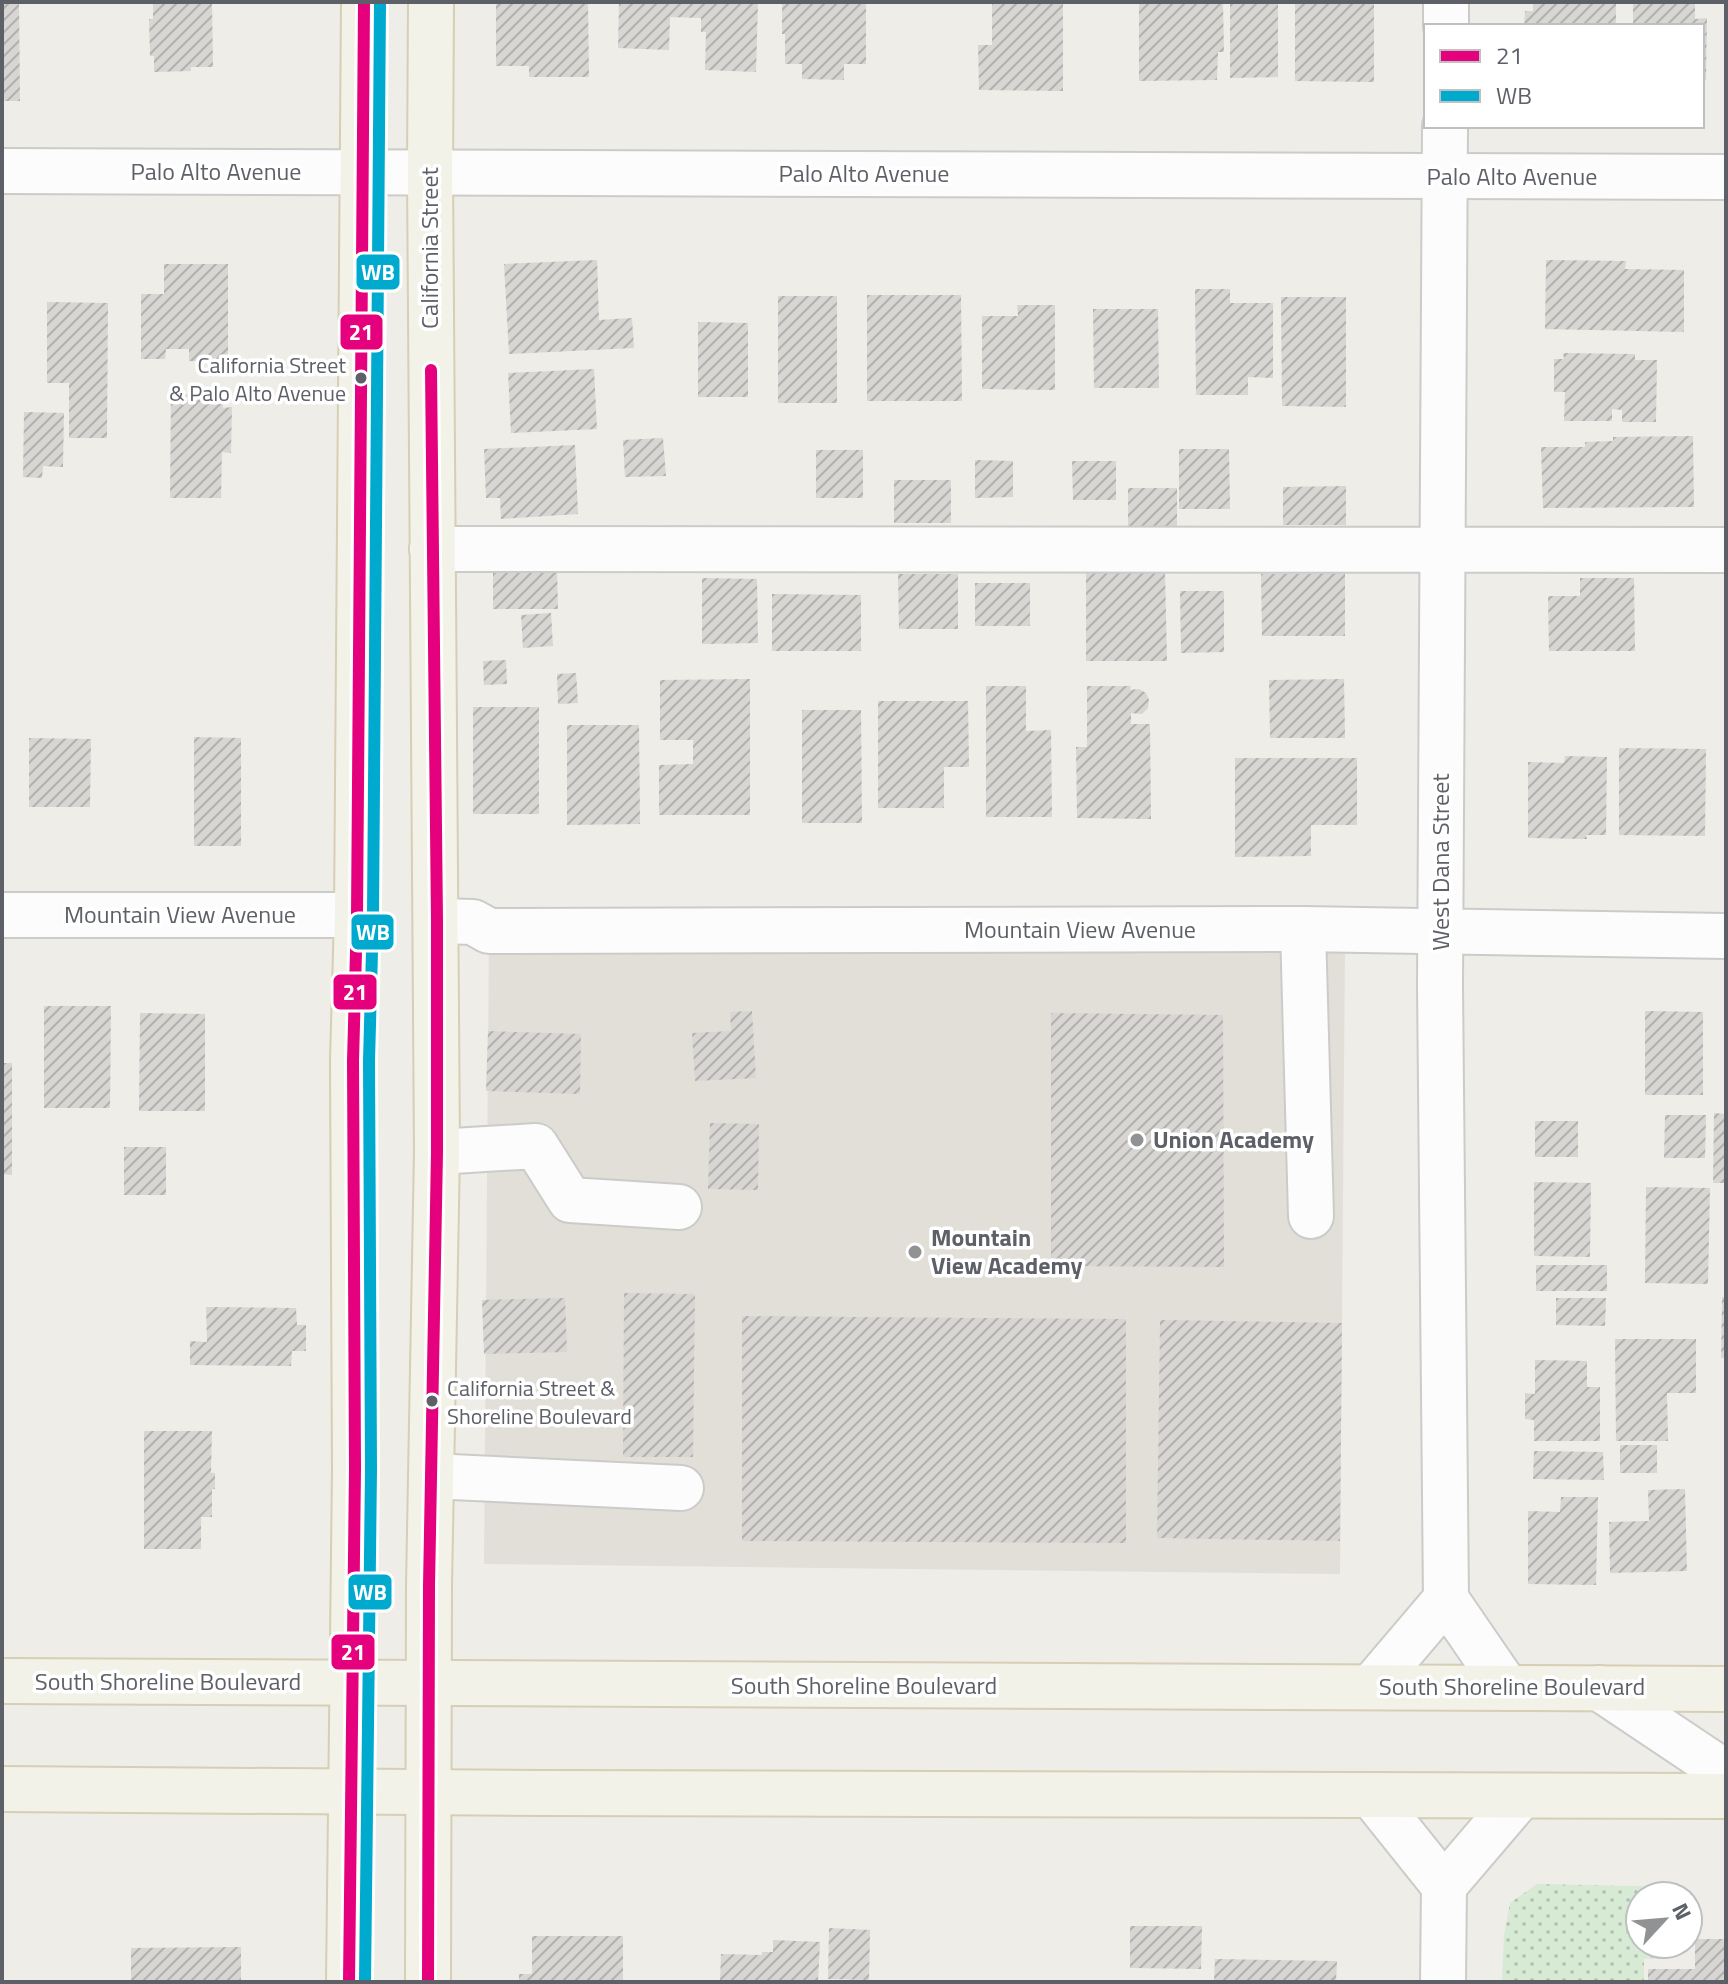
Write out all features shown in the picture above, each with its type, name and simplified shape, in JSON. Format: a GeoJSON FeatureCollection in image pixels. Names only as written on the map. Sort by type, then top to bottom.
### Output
{"type":"FeatureCollection","features":[{"type":"Feature","properties":{"kind":"main road"},"geometry":{"type":"LineString","coordinates":[[349,1982],[355,1469],[353,1061],[357,915],[364,2]]}},
{"type":"Feature","properties":{"kind":"main road","name":"California Street"},"geometry":{"type":"LineString","coordinates":[[428,1982],[428,1683],[437,1152],[431,2]]}},
{"type":"Feature","properties":{"kind":"main road","name":"South Shoreline Boulevard"},"geometry":{"type":"LineString","coordinates":[[2,1681],[1726,1689]]}},
{"type":"Feature","properties":{"kind":"main road"},"geometry":{"type":"LineString","coordinates":[[2,1789],[1726,1796]]}},
{"type":"Feature","properties":{"kind":"street"},"geometry":{"type":"LineString","coordinates":[[1446,2],[1446,24]]}},
{"type":"Feature","properties":{"kind":"street","name":"West Dana Street"},"geometry":{"type":"LineString","coordinates":[[1445,128],[1440,931],[1446,1599]]}},
{"type":"Feature","properties":{"kind":"street","name":"Palo Alto Avenue"},"geometry":{"type":"LineString","coordinates":[[2,171],[1726,177]]}},
{"type":"Feature","properties":{"kind":"street"},"geometry":{"type":"LineString","coordinates":[[432,549],[1726,550]]}},
{"type":"Feature","properties":{"kind":"street","name":"Mountain View Avenue"},"geometry":{"type":"LineString","coordinates":[[2,915],[357,915]]}},
{"type":"Feature","properties":{"kind":"street","name":"Mountain View Avenue"},"geometry":{"type":"LineString","coordinates":[[437,921],[473,922],[489,931],[1303,929],[1726,936]]}},
{"type":"Feature","properties":{"kind":"street"},"geometry":{"type":"LineString","coordinates":[[1303,929],[1311,1216]]}},
{"type":"Feature","properties":{"kind":"street"},"geometry":{"type":"LineString","coordinates":[[437,1152],[536,1146],[570,1200],[679,1207]]}},
{"type":"Feature","properties":{"kind":"street"},"geometry":{"type":"LineString","coordinates":[[431,1476],[681,1488]]}},
{"type":"Feature","properties":{"kind":"street"},"geometry":{"type":"LineString","coordinates":[[1372,1686],[1446,1599],[1507,1688]]}},
{"type":"Feature","properties":{"kind":"street"},"geometry":{"type":"LineString","coordinates":[[1599,1688],[1726,1773]]}},
{"type":"Feature","properties":{"kind":"street"},"geometry":{"type":"LineString","coordinates":[[1372,1796],[1444,1886],[1443,1982]]}},
{"type":"Feature","properties":{"kind":"street"},"geometry":{"type":"LineString","coordinates":[[1444,1886],[1520,1797]]}},
{"type":"Feature","properties":{"kind":"shaded area","name":"Mountain View Academy"},"geometry":{"type":"Polygon","coordinates":[[[489,931],[1345,941],[1340,1574],[484,1564],[489,931]]]}},
{"type":"Feature","properties":{"kind":"green space"},"geometry":{"type":"Polygon","coordinates":[[[1537,1884],[1624,1886],[1624,1960],[1644,1960],[1644,1982],[1502,1982],[1504,1935],[1510,1903],[1537,1884]]]}},
{"type":"Feature","properties":{"kind":"building"},"geometry":{"type":"Polygon","coordinates":[[[2,2],[19,2],[20,101],[2,101],[2,2]]]}},
{"type":"Feature","properties":{"kind":"building"},"geometry":{"type":"Polygon","coordinates":[[[153,2],[212,2],[213,67],[154,72],[154,56],[150,56],[149,19],[153,19],[153,2]]]}},
{"type":"Feature","properties":{"kind":"building"},"geometry":{"type":"Polygon","coordinates":[[[496,2],[588,2],[589,77],[529,77],[529,66],[496,66],[496,2]]]}},
{"type":"Feature","properties":{"kind":"building"},"geometry":{"type":"Polygon","coordinates":[[[619,2],[758,2],[756,72],[705,70],[706,32],[701,32],[701,18],[670,17],[669,50],[618,48],[619,2]]]}},
{"type":"Feature","properties":{"kind":"building"},"geometry":{"type":"Polygon","coordinates":[[[782,2],[866,2],[866,64],[844,64],[844,80],[802,79],[802,64],[785,64],[782,2]]]}},
{"type":"Feature","properties":{"kind":"building"},"geometry":{"type":"Polygon","coordinates":[[[992,2],[1063,2],[1063,91],[979,90],[978,45],[992,45],[992,2]]]}},
{"type":"Feature","properties":{"kind":"building"},"geometry":{"type":"Polygon","coordinates":[[[1139,2],[1223,2],[1224,52],[1218,52],[1217,80],[1139,81],[1139,2]]]}},
{"type":"Feature","properties":{"kind":"building"},"geometry":{"type":"Polygon","coordinates":[[[1230,2],[1278,2],[1278,77],[1230,78],[1230,2]]]}},
{"type":"Feature","properties":{"kind":"building"},"geometry":{"type":"Polygon","coordinates":[[[1295,2],[1374,2],[1374,82],[1295,81],[1295,2]]]}},
{"type":"Feature","properties":{"kind":"building"},"geometry":{"type":"Polygon","coordinates":[[[1533,2],[1616,2],[1616,24],[1524,24],[1525,11],[1533,11],[1533,2]]]}},
{"type":"Feature","properties":{"kind":"building"},"geometry":{"type":"Polygon","coordinates":[[[1633,2],[1695,2],[1695,19],[1707,18],[1706,80],[1704,24],[1633,24],[1633,2]]]}},
{"type":"Feature","properties":{"kind":"building"},"geometry":{"type":"Polygon","coordinates":[[[597,260],[599,320],[632,318],[634,348],[509,354],[504,264],[597,260]]]}},
{"type":"Feature","properties":{"kind":"building"},"geometry":{"type":"Polygon","coordinates":[[[1546,260],[1626,261],[1625,269],[1684,270],[1684,332],[1545,329],[1546,260]]]}},
{"type":"Feature","properties":{"kind":"building"},"geometry":{"type":"Polygon","coordinates":[[[164,264],[228,264],[228,362],[189,361],[189,349],[166,349],[165,359],[141,359],[141,294],[164,294],[164,264]]]}},
{"type":"Feature","properties":{"kind":"building"},"geometry":{"type":"Polygon","coordinates":[[[1195,289],[1230,289],[1230,303],[1273,303],[1273,378],[1248,377],[1248,395],[1196,395],[1195,289]]]}},
{"type":"Feature","properties":{"kind":"building"},"geometry":{"type":"Polygon","coordinates":[[[867,295],[961,295],[962,401],[867,401],[867,295]]]}},
{"type":"Feature","properties":{"kind":"building"},"geometry":{"type":"Polygon","coordinates":[[[778,296],[837,296],[837,403],[778,403],[778,296]]]}},
{"type":"Feature","properties":{"kind":"building"},"geometry":{"type":"Polygon","coordinates":[[[1281,297],[1346,297],[1346,407],[1282,406],[1281,297]]]}},
{"type":"Feature","properties":{"kind":"building"},"geometry":{"type":"Polygon","coordinates":[[[47,302],[108,303],[107,438],[69,438],[69,383],[47,383],[47,302]]]}},
{"type":"Feature","properties":{"kind":"building"},"geometry":{"type":"Polygon","coordinates":[[[1017,305],[1055,305],[1055,390],[982,389],[982,316],[1018,316],[1017,305]]]}},
{"type":"Feature","properties":{"kind":"building"},"geometry":{"type":"Polygon","coordinates":[[[1093,309],[1158,309],[1159,388],[1094,388],[1093,309]]]}},
{"type":"Feature","properties":{"kind":"building"},"geometry":{"type":"Polygon","coordinates":[[[698,322],[748,323],[748,397],[698,397],[698,322]]]}},
{"type":"Feature","properties":{"kind":"building"},"geometry":{"type":"Polygon","coordinates":[[[1563,353],[1635,354],[1635,360],[1657,360],[1656,422],[1622,422],[1622,410],[1612,409],[1612,421],[1564,421],[1565,392],[1554,392],[1554,359],[1564,359],[1563,353]]]}},
{"type":"Feature","properties":{"kind":"building"},"geometry":{"type":"Polygon","coordinates":[[[594,369],[597,429],[511,433],[508,373],[594,369]]]}},
{"type":"Feature","properties":{"kind":"building"},"geometry":{"type":"Polygon","coordinates":[[[171,394],[223,395],[223,408],[232,407],[231,453],[222,452],[221,498],[170,498],[171,394]]]}},
{"type":"Feature","properties":{"kind":"building"},"geometry":{"type":"Polygon","coordinates":[[[24,412],[64,413],[63,467],[43,466],[42,478],[23,477],[24,412]]]}},
{"type":"Feature","properties":{"kind":"building"},"geometry":{"type":"Polygon","coordinates":[[[1693,436],[1694,507],[1543,508],[1541,447],[1585,447],[1585,442],[1613,441],[1613,437],[1693,436]]]}},
{"type":"Feature","properties":{"kind":"building"},"geometry":{"type":"Polygon","coordinates":[[[663,438],[666,476],[625,477],[623,440],[663,438]]]}},
{"type":"Feature","properties":{"kind":"building"},"geometry":{"type":"Polygon","coordinates":[[[575,445],[578,514],[501,519],[500,498],[486,498],[484,449],[575,445]]]}},
{"type":"Feature","properties":{"kind":"building"},"geometry":{"type":"Polygon","coordinates":[[[1179,449],[1229,449],[1230,509],[1179,509],[1179,449]]]}},
{"type":"Feature","properties":{"kind":"building"},"geometry":{"type":"Polygon","coordinates":[[[816,450],[863,450],[863,498],[816,498],[816,450]]]}},
{"type":"Feature","properties":{"kind":"building"},"geometry":{"type":"Polygon","coordinates":[[[975,460],[1013,461],[1013,497],[975,498],[975,460]]]}},
{"type":"Feature","properties":{"kind":"building"},"geometry":{"type":"Polygon","coordinates":[[[1072,461],[1116,461],[1116,500],[1073,500],[1072,461]]]}},
{"type":"Feature","properties":{"kind":"building"},"geometry":{"type":"Polygon","coordinates":[[[894,480],[951,480],[951,523],[894,523],[894,480]]]}},
{"type":"Feature","properties":{"kind":"building"},"geometry":{"type":"Polygon","coordinates":[[[1346,486],[1346,525],[1283,525],[1283,487],[1346,486]]]}},
{"type":"Feature","properties":{"kind":"building"},"geometry":{"type":"Polygon","coordinates":[[[1128,488],[1177,488],[1177,526],[1128,526],[1128,488]]]}},
{"type":"Feature","properties":{"kind":"building"},"geometry":{"type":"Polygon","coordinates":[[[493,569],[557,569],[558,609],[493,609],[493,569]]]}},
{"type":"Feature","properties":{"kind":"building"},"geometry":{"type":"Polygon","coordinates":[[[1086,571],[1165,571],[1167,661],[1086,661],[1086,571]]]}},
{"type":"Feature","properties":{"kind":"building"},"geometry":{"type":"Polygon","coordinates":[[[1345,573],[1345,636],[1262,636],[1261,574],[1345,573]]]}},
{"type":"Feature","properties":{"kind":"building"},"geometry":{"type":"Polygon","coordinates":[[[898,574],[958,574],[958,629],[899,629],[898,574]]]}},
{"type":"Feature","properties":{"kind":"building"},"geometry":{"type":"Polygon","coordinates":[[[702,578],[757,579],[758,643],[702,644],[702,578]]]}},
{"type":"Feature","properties":{"kind":"building"},"geometry":{"type":"Polygon","coordinates":[[[1580,578],[1634,578],[1635,651],[1549,651],[1548,596],[1580,596],[1580,578]]]}},
{"type":"Feature","properties":{"kind":"building"},"geometry":{"type":"Polygon","coordinates":[[[975,583],[1030,583],[1030,626],[975,626],[975,583]]]}},
{"type":"Feature","properties":{"kind":"building"},"geometry":{"type":"Polygon","coordinates":[[[1180,591],[1224,591],[1224,652],[1181,653],[1180,591]]]}},
{"type":"Feature","properties":{"kind":"building"},"geometry":{"type":"Polygon","coordinates":[[[772,594],[861,595],[861,651],[772,651],[772,594]]]}},
{"type":"Feature","properties":{"kind":"building"},"geometry":{"type":"Polygon","coordinates":[[[551,613],[553,646],[523,648],[521,615],[551,613]]]}},
{"type":"Feature","properties":{"kind":"building"},"geometry":{"type":"Polygon","coordinates":[[[506,660],[507,684],[484,685],[483,661],[506,660]]]}},
{"type":"Feature","properties":{"kind":"building"},"geometry":{"type":"Polygon","coordinates":[[[576,673],[578,703],[558,704],[557,674],[576,673]]]}},
{"type":"Feature","properties":{"kind":"building"},"geometry":{"type":"Polygon","coordinates":[[[750,679],[750,815],[659,815],[659,765],[693,764],[693,740],[660,740],[660,680],[750,679]]]}},
{"type":"Feature","properties":{"kind":"building"},"geometry":{"type":"Polygon","coordinates":[[[1344,679],[1345,738],[1270,738],[1269,680],[1344,679]]]}},
{"type":"Feature","properties":{"kind":"building"},"geometry":{"type":"Polygon","coordinates":[[[986,686],[1026,686],[1026,731],[1051,730],[1052,817],[986,817],[986,686]]]}},
{"type":"Feature","properties":{"kind":"building"},"geometry":{"type":"Polygon","coordinates":[[[1087,686],[1131,686],[1130,690],[1139,689],[1146,693],[1148,708],[1142,714],[1131,713],[1131,724],[1150,724],[1151,819],[1077,818],[1076,747],[1087,747],[1087,686]]]}},
{"type":"Feature","properties":{"kind":"building"},"geometry":{"type":"Polygon","coordinates":[[[878,701],[968,701],[969,767],[944,767],[944,808],[878,808],[878,701]]]}},
{"type":"Feature","properties":{"kind":"building"},"geometry":{"type":"Polygon","coordinates":[[[473,707],[539,707],[539,814],[473,814],[473,707]]]}},
{"type":"Feature","properties":{"kind":"building"},"geometry":{"type":"Polygon","coordinates":[[[802,710],[861,710],[862,823],[802,823],[802,710]]]}},
{"type":"Feature","properties":{"kind":"building"},"geometry":{"type":"Polygon","coordinates":[[[567,725],[639,725],[640,824],[567,825],[567,725]]]}},
{"type":"Feature","properties":{"kind":"building"},"geometry":{"type":"Polygon","coordinates":[[[194,737],[241,738],[241,846],[194,846],[194,737]]]}},
{"type":"Feature","properties":{"kind":"building"},"geometry":{"type":"Polygon","coordinates":[[[29,738],[91,739],[90,807],[29,807],[29,738]]]}},
{"type":"Feature","properties":{"kind":"building"},"geometry":{"type":"Polygon","coordinates":[[[1619,748],[1706,749],[1705,836],[1619,835],[1619,748]]]}},
{"type":"Feature","properties":{"kind":"building"},"geometry":{"type":"Polygon","coordinates":[[[1565,756],[1607,757],[1606,835],[1586,835],[1587,839],[1528,838],[1528,762],[1564,763],[1565,756]]]}},
{"type":"Feature","properties":{"kind":"building"},"geometry":{"type":"Polygon","coordinates":[[[1235,758],[1357,758],[1357,825],[1311,825],[1311,856],[1235,857],[1235,758]]]}},
{"type":"Feature","properties":{"kind":"building"},"geometry":{"type":"Polygon","coordinates":[[[44,1006],[111,1006],[110,1108],[44,1108],[44,1006]]]}},
{"type":"Feature","properties":{"kind":"building"},"geometry":{"type":"Polygon","coordinates":[[[752,1011],[756,1078],[695,1081],[692,1033],[731,1031],[730,1012],[752,1011]]]}},
{"type":"Feature","properties":{"kind":"building"},"geometry":{"type":"Polygon","coordinates":[[[1645,1011],[1703,1012],[1703,1095],[1645,1095],[1645,1011]]]}},
{"type":"Feature","properties":{"kind":"building"},"geometry":{"type":"Polygon","coordinates":[[[140,1013],[205,1014],[205,1111],[139,1111],[140,1013]]]}},
{"type":"Feature","properties":{"kind":"building","name":"Union Academy"},"geometry":{"type":"Polygon","coordinates":[[[1051,1013],[1223,1015],[1224,1267],[1051,1266],[1051,1013]]]}},
{"type":"Feature","properties":{"kind":"building"},"geometry":{"type":"Polygon","coordinates":[[[488,1031],[581,1034],[580,1094],[486,1091],[488,1031]]]}},
{"type":"Feature","properties":{"kind":"building"},"geometry":{"type":"Polygon","coordinates":[[[2,1063],[12,1063],[12,1175],[2,1174],[2,1063]]]}},
{"type":"Feature","properties":{"kind":"building"},"geometry":{"type":"Polygon","coordinates":[[[1714,1113],[1726,1114],[1726,1183],[1713,1183],[1714,1113]]]}},
{"type":"Feature","properties":{"kind":"building"},"geometry":{"type":"Polygon","coordinates":[[[1665,1115],[1706,1115],[1705,1158],[1664,1158],[1665,1115]]]}},
{"type":"Feature","properties":{"kind":"building"},"geometry":{"type":"Polygon","coordinates":[[[1535,1121],[1578,1121],[1578,1157],[1535,1157],[1535,1121]]]}},
{"type":"Feature","properties":{"kind":"building"},"geometry":{"type":"Polygon","coordinates":[[[710,1123],[759,1124],[758,1190],[708,1189],[710,1123]]]}},
{"type":"Feature","properties":{"kind":"building"},"geometry":{"type":"Polygon","coordinates":[[[124,1147],[166,1147],[166,1195],[124,1195],[124,1147]]]}},
{"type":"Feature","properties":{"kind":"building"},"geometry":{"type":"Polygon","coordinates":[[[1534,1182],[1591,1183],[1590,1257],[1534,1256],[1534,1182]]]}},
{"type":"Feature","properties":{"kind":"building"},"geometry":{"type":"Polygon","coordinates":[[[1646,1187],[1710,1188],[1708,1284],[1645,1283],[1646,1187]]]}},
{"type":"Feature","properties":{"kind":"building"},"geometry":{"type":"Polygon","coordinates":[[[1536,1265],[1607,1265],[1607,1291],[1536,1291],[1536,1265]]]}},
{"type":"Feature","properties":{"kind":"building"},"geometry":{"type":"Polygon","coordinates":[[[624,1293],[695,1294],[693,1457],[623,1457],[624,1293]]]}},
{"type":"Feature","properties":{"kind":"building"},"geometry":{"type":"Polygon","coordinates":[[[1722,1297],[1726,1297],[1726,1358],[1721,1358],[1722,1297]]]}},
{"type":"Feature","properties":{"kind":"building"},"geometry":{"type":"Polygon","coordinates":[[[565,1298],[567,1352],[484,1354],[482,1300],[565,1298]]]}},
{"type":"Feature","properties":{"kind":"building"},"geometry":{"type":"Polygon","coordinates":[[[1556,1298],[1606,1298],[1605,1326],[1556,1325],[1556,1298]]]}},
{"type":"Feature","properties":{"kind":"building"},"geometry":{"type":"Polygon","coordinates":[[[206,1307],[296,1308],[297,1325],[306,1325],[306,1351],[292,1351],[291,1366],[190,1365],[190,1341],[207,1342],[206,1307]]]}},
{"type":"Feature","properties":{"kind":"building"},"geometry":{"type":"Polygon","coordinates":[[[742,1316],[1126,1319],[1126,1543],[742,1541],[742,1316]]]}},
{"type":"Feature","properties":{"kind":"building"},"geometry":{"type":"Polygon","coordinates":[[[1160,1320],[1342,1323],[1340,1541],[1157,1538],[1160,1320]]]}},
{"type":"Feature","properties":{"kind":"building"},"geometry":{"type":"Polygon","coordinates":[[[1615,1339],[1696,1339],[1696,1393],[1667,1393],[1668,1441],[1616,1441],[1615,1339]]]}},
{"type":"Feature","properties":{"kind":"building"},"geometry":{"type":"Polygon","coordinates":[[[1535,1360],[1587,1361],[1587,1387],[1600,1387],[1600,1441],[1534,1441],[1534,1420],[1525,1419],[1525,1393],[1535,1394],[1535,1360]]]}},
{"type":"Feature","properties":{"kind":"building"},"geometry":{"type":"Polygon","coordinates":[[[144,1431],[212,1431],[211,1473],[215,1473],[215,1489],[212,1489],[212,1517],[201,1517],[201,1549],[144,1549],[144,1431]]]}},
{"type":"Feature","properties":{"kind":"building"},"geometry":{"type":"Polygon","coordinates":[[[1620,1445],[1657,1445],[1657,1473],[1620,1473],[1620,1445]]]}},
{"type":"Feature","properties":{"kind":"building"},"geometry":{"type":"Polygon","coordinates":[[[1534,1451],[1603,1452],[1604,1480],[1533,1479],[1534,1451]]]}},
{"type":"Feature","properties":{"kind":"building"},"geometry":{"type":"Polygon","coordinates":[[[1685,1489],[1687,1571],[1610,1573],[1609,1522],[1649,1521],[1648,1490],[1685,1489]]]}},
{"type":"Feature","properties":{"kind":"building"},"geometry":{"type":"Polygon","coordinates":[[[1561,1497],[1598,1497],[1596,1585],[1528,1584],[1528,1511],[1560,1512],[1561,1497]]]}},
{"type":"Feature","properties":{"kind":"building"},"geometry":{"type":"Polygon","coordinates":[[[1130,1926],[1202,1926],[1201,1969],[1130,1968],[1130,1926]]]}},
{"type":"Feature","properties":{"kind":"building"},"geometry":{"type":"Polygon","coordinates":[[[829,1928],[870,1930],[869,1980],[828,1979],[829,1928]]]}},
{"type":"Feature","properties":{"kind":"building"},"geometry":{"type":"Polygon","coordinates":[[[532,1936],[623,1936],[623,1982],[519,1982],[519,1974],[532,1974],[532,1936]]]}},
{"type":"Feature","properties":{"kind":"building"},"geometry":{"type":"Polygon","coordinates":[[[1704,1939],[1726,1939],[1726,1982],[1648,1982],[1648,1969],[1695,1969],[1695,1960],[1704,1960],[1704,1939]]]}},
{"type":"Feature","properties":{"kind":"building"},"geometry":{"type":"Polygon","coordinates":[[[773,1940],[820,1942],[818,1982],[720,1982],[721,1954],[762,1955],[762,1952],[773,1952],[773,1940]]]}},
{"type":"Feature","properties":{"kind":"building"},"geometry":{"type":"Polygon","coordinates":[[[241,1947],[241,1982],[131,1982],[131,1948],[241,1947]]]}},
{"type":"Feature","properties":{"kind":"building"},"geometry":{"type":"Polygon","coordinates":[[[1215,1959],[1337,1961],[1336,1982],[1214,1982],[1215,1959]]]}},
{"type":"Feature","properties":{"kind":"transit line","name":"21"},"geometry":{"type":"LineString","coordinates":[[349,1982],[355,1469],[353,1061],[357,915],[364,2]]}},
{"type":"Feature","properties":{"kind":"transit line","name":"WB"},"geometry":{"type":"LineString","coordinates":[[365,1982],[371,1469],[369,1061],[373,915],[380,2]]}},
{"type":"Feature","properties":{"kind":"transit line","name":"21"},"geometry":{"type":"LineString","coordinates":[[428,1982],[429,1586],[437,1152],[431,370]]}},
{"type":"Feature","properties":{"kind":"place","name":"California Street & Palo Alto Avenue"},"geometry":{"type":"Point","coordinates":[361,378]}},
{"type":"Feature","properties":{"kind":"place","name":"Union Academy"},"geometry":{"type":"Point","coordinates":[1137,1140]}},
{"type":"Feature","properties":{"kind":"place","name":"Mountain View Academy"},"geometry":{"type":"Point","coordinates":[915,1252]}},
{"type":"Feature","properties":{"kind":"place","name":"California Street & Shoreline Boulevard"},"geometry":{"type":"Point","coordinates":[432,1401]}}]}
